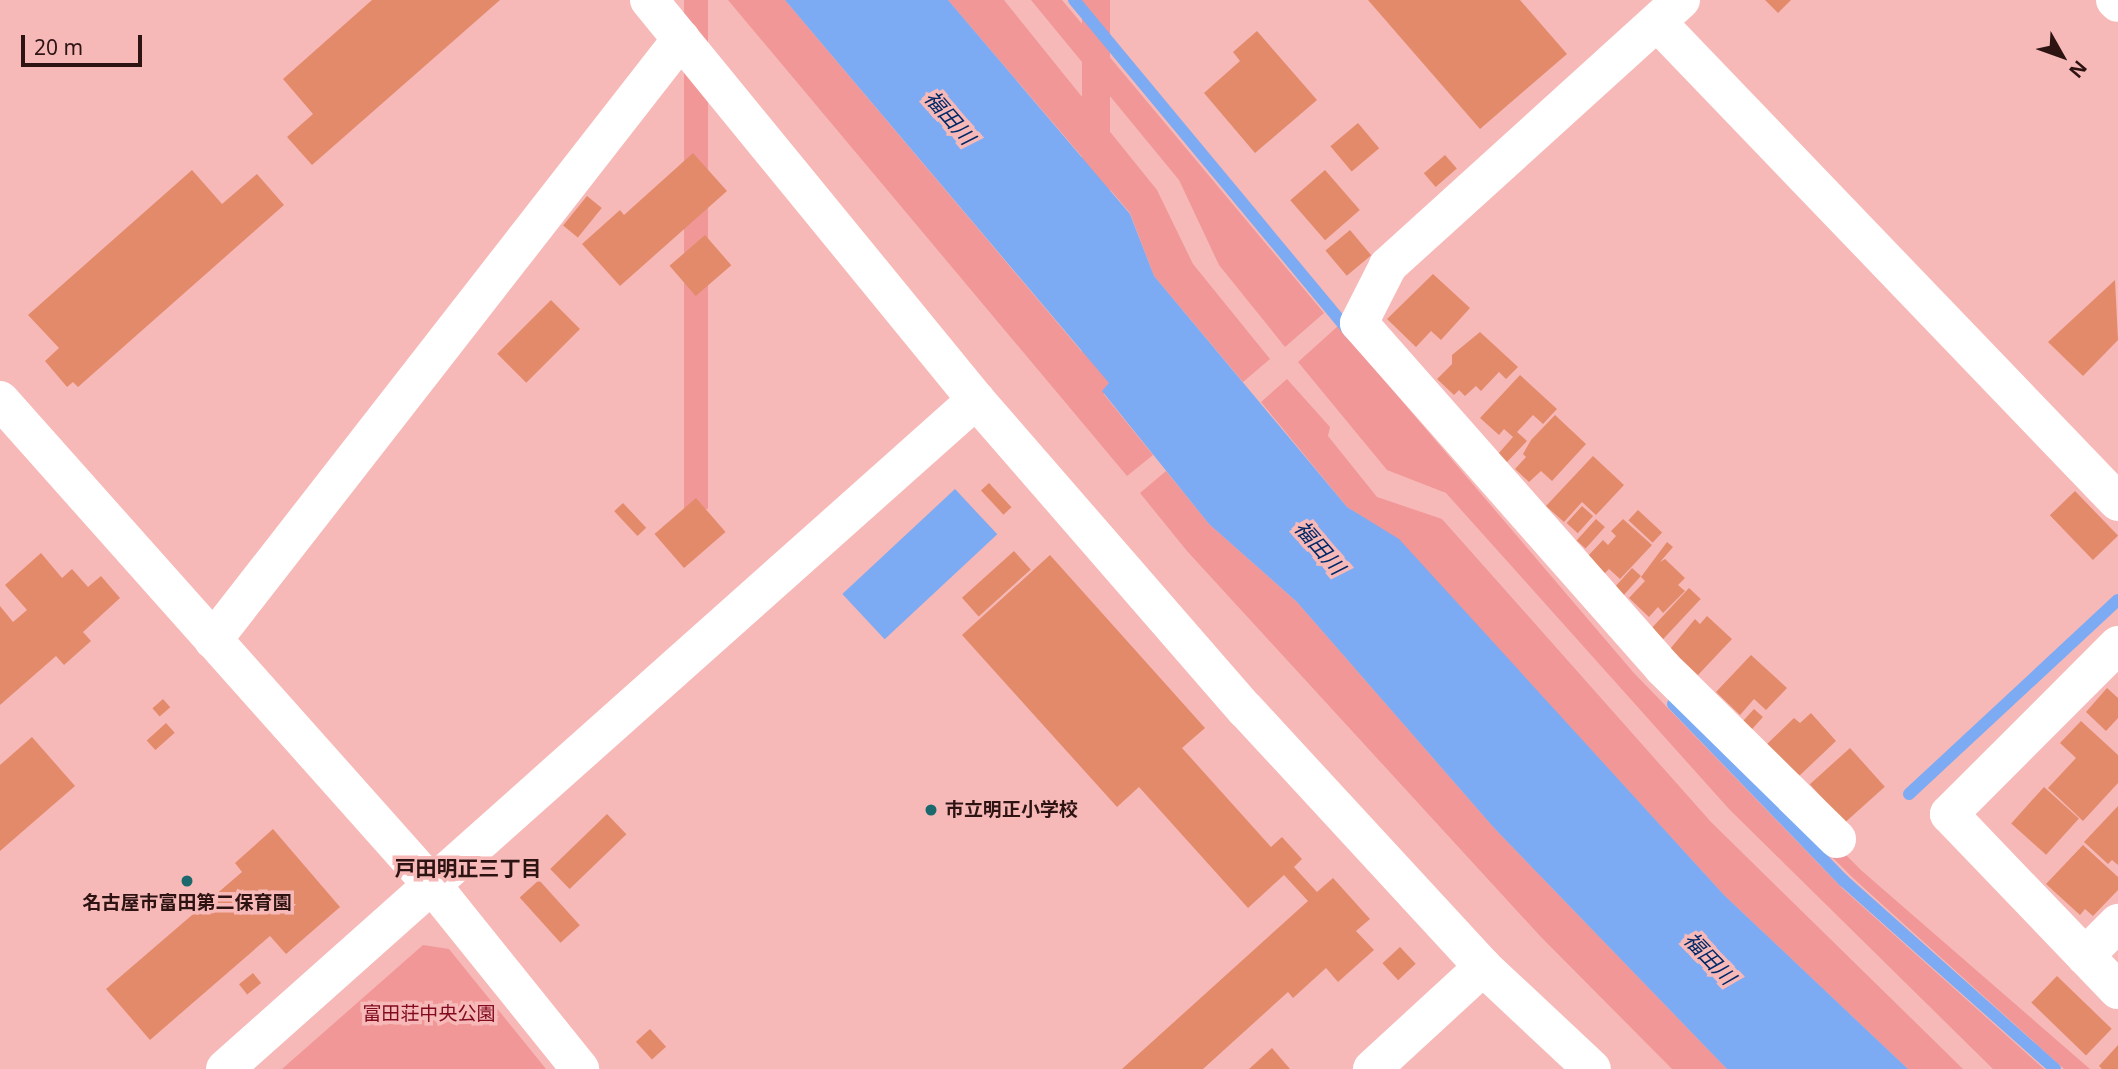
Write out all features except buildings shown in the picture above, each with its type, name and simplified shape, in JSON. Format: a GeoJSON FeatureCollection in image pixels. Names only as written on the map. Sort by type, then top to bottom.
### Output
{"type":"FeatureCollection","features":[{"type":"Feature","properties":{"kind":"street"},"geometry":{"type":"LineString","coordinates":[[649,0],[976,400],[1245,709],[1483,967],[1592,1069]]}},
{"type":"Feature","properties":{"kind":"street"},"geometry":{"type":"LineString","coordinates":[[1837,839],[1663,668],[1359,323],[1388,266],[1669,12],[2118,502]]}},
{"type":"Feature","properties":{"kind":"street"},"geometry":{"type":"LineString","coordinates":[[213,640],[681,39]]}},
{"type":"Feature","properties":{"kind":"street"},"geometry":{"type":"LineString","coordinates":[[0,400],[433,887],[580,1069]]}},
{"type":"Feature","properties":{"kind":"street"},"geometry":{"type":"LineString","coordinates":[[225,1069],[433,887],[976,400]]}},
{"type":"Feature","properties":{"kind":"street"},"geometry":{"type":"LineString","coordinates":[[2118,645],[1949,814],[2118,990]]}},
{"type":"Feature","properties":{"kind":"street"},"geometry":{"type":"LineString","coordinates":[[2085,956],[2118,923]]}},
{"type":"Feature","properties":{"kind":"street"},"geometry":{"type":"LineString","coordinates":[[1372,1069],[1483,967]]}},
{"type":"Feature","properties":{"kind":"green space"},"geometry":{"type":"Polygon","coordinates":[[[684,0],[708,0],[708,509],[684,509],[684,0]]]}},
{"type":"Feature","properties":{"kind":"green space"},"geometry":{"type":"Polygon","coordinates":[[[728,0],[785,0],[1109,384],[1102,392],[1153,455],[1127,476],[728,0]]]}},
{"type":"Feature","properties":{"kind":"green space"},"geometry":{"type":"Polygon","coordinates":[[[948,0],[1004,0],[1157,190],[1193,264],[1270,359],[1243,382],[1154,276],[1130,213],[948,0]]]}},
{"type":"Feature","properties":{"kind":"green space"},"geometry":{"type":"Polygon","coordinates":[[[1031,0],[1062,0],[1324,313],[1285,347],[1219,265],[1179,180],[1031,0]]]}},
{"type":"Feature","properties":{"kind":"green space"},"geometry":{"type":"Polygon","coordinates":[[[1082,0],[1110,0],[1110,394],[1082,394],[1082,0]]]}},
{"type":"Feature","properties":{"kind":"green space"},"geometry":{"type":"Polygon","coordinates":[[[1338,326],[1633,672],[1843,889],[2044,1069],[1993,1069],[1729,809],[1446,493],[1387,470],[1298,362],[1338,326]]]}},
{"type":"Feature","properties":{"kind":"green space"},"geometry":{"type":"Polygon","coordinates":[[[1287,379],[1330,427],[1328,436],[1377,497],[1442,519],[1711,822],[1963,1069],[1908,1069],[1724,895],[1399,540],[1347,507],[1261,402],[1287,379]]]}},
{"type":"Feature","properties":{"kind":"green space"},"geometry":{"type":"Polygon","coordinates":[[[1166,471],[1209,524],[1297,602],[1495,829],[1727,1069],[1672,1069],[1541,937],[1187,551],[1140,493],[1166,471]]]}},
{"type":"Feature","properties":{"kind":"green space"},"geometry":{"type":"Polygon","coordinates":[[[1839,848],[2090,1069],[2064,1069],[1853,878],[1831,856],[1839,848]]]}},
{"type":"Feature","properties":{"kind":"green space","name":"富田荘中央公園"},"geometry":{"type":"Polygon","coordinates":[[[423,945],[449,949],[546,1069],[282,1069],[423,945]]]}},
{"type":"Feature","properties":{"kind":"water","name":"福田川"},"geometry":{"type":"Polygon","coordinates":[[[785,0],[948,0],[1130,214],[1154,276],[1347,507],[1399,539],[1724,895],[1908,1069],[1727,1069],[1495,829],[1297,602],[1209,524],[1102,391],[1109,383],[785,0]]]}},
{"type":"Feature","properties":{"kind":"water"},"geometry":{"type":"Polygon","coordinates":[[[955,489],[997,534],[885,639],[842,594],[955,489]]]}},
{"type":"Feature","properties":{"kind":"waterway"},"geometry":{"type":"LineString","coordinates":[[1074,0],[1351,334]]}},
{"type":"Feature","properties":{"kind":"waterway"},"geometry":{"type":"LineString","coordinates":[[1909,794],[2118,600]]}},
{"type":"Feature","properties":{"kind":"waterway"},"geometry":{"type":"LineString","coordinates":[[1673,704],[1843,880],[2055,1069]]}},
{"type":"Feature","properties":{"kind":"place","name":"市立明正小学校"},"geometry":{"type":"Point","coordinates":[931,810]}},
{"type":"Feature","properties":{"kind":"place","name":"名古屋市富田第二保育園"},"geometry":{"type":"Point","coordinates":[187,881]}},
{"type":"Feature","properties":{"kind":"district","name":"戸田明正三丁目"},"geometry":{"type":"Point","coordinates":[468,868]}}]}
